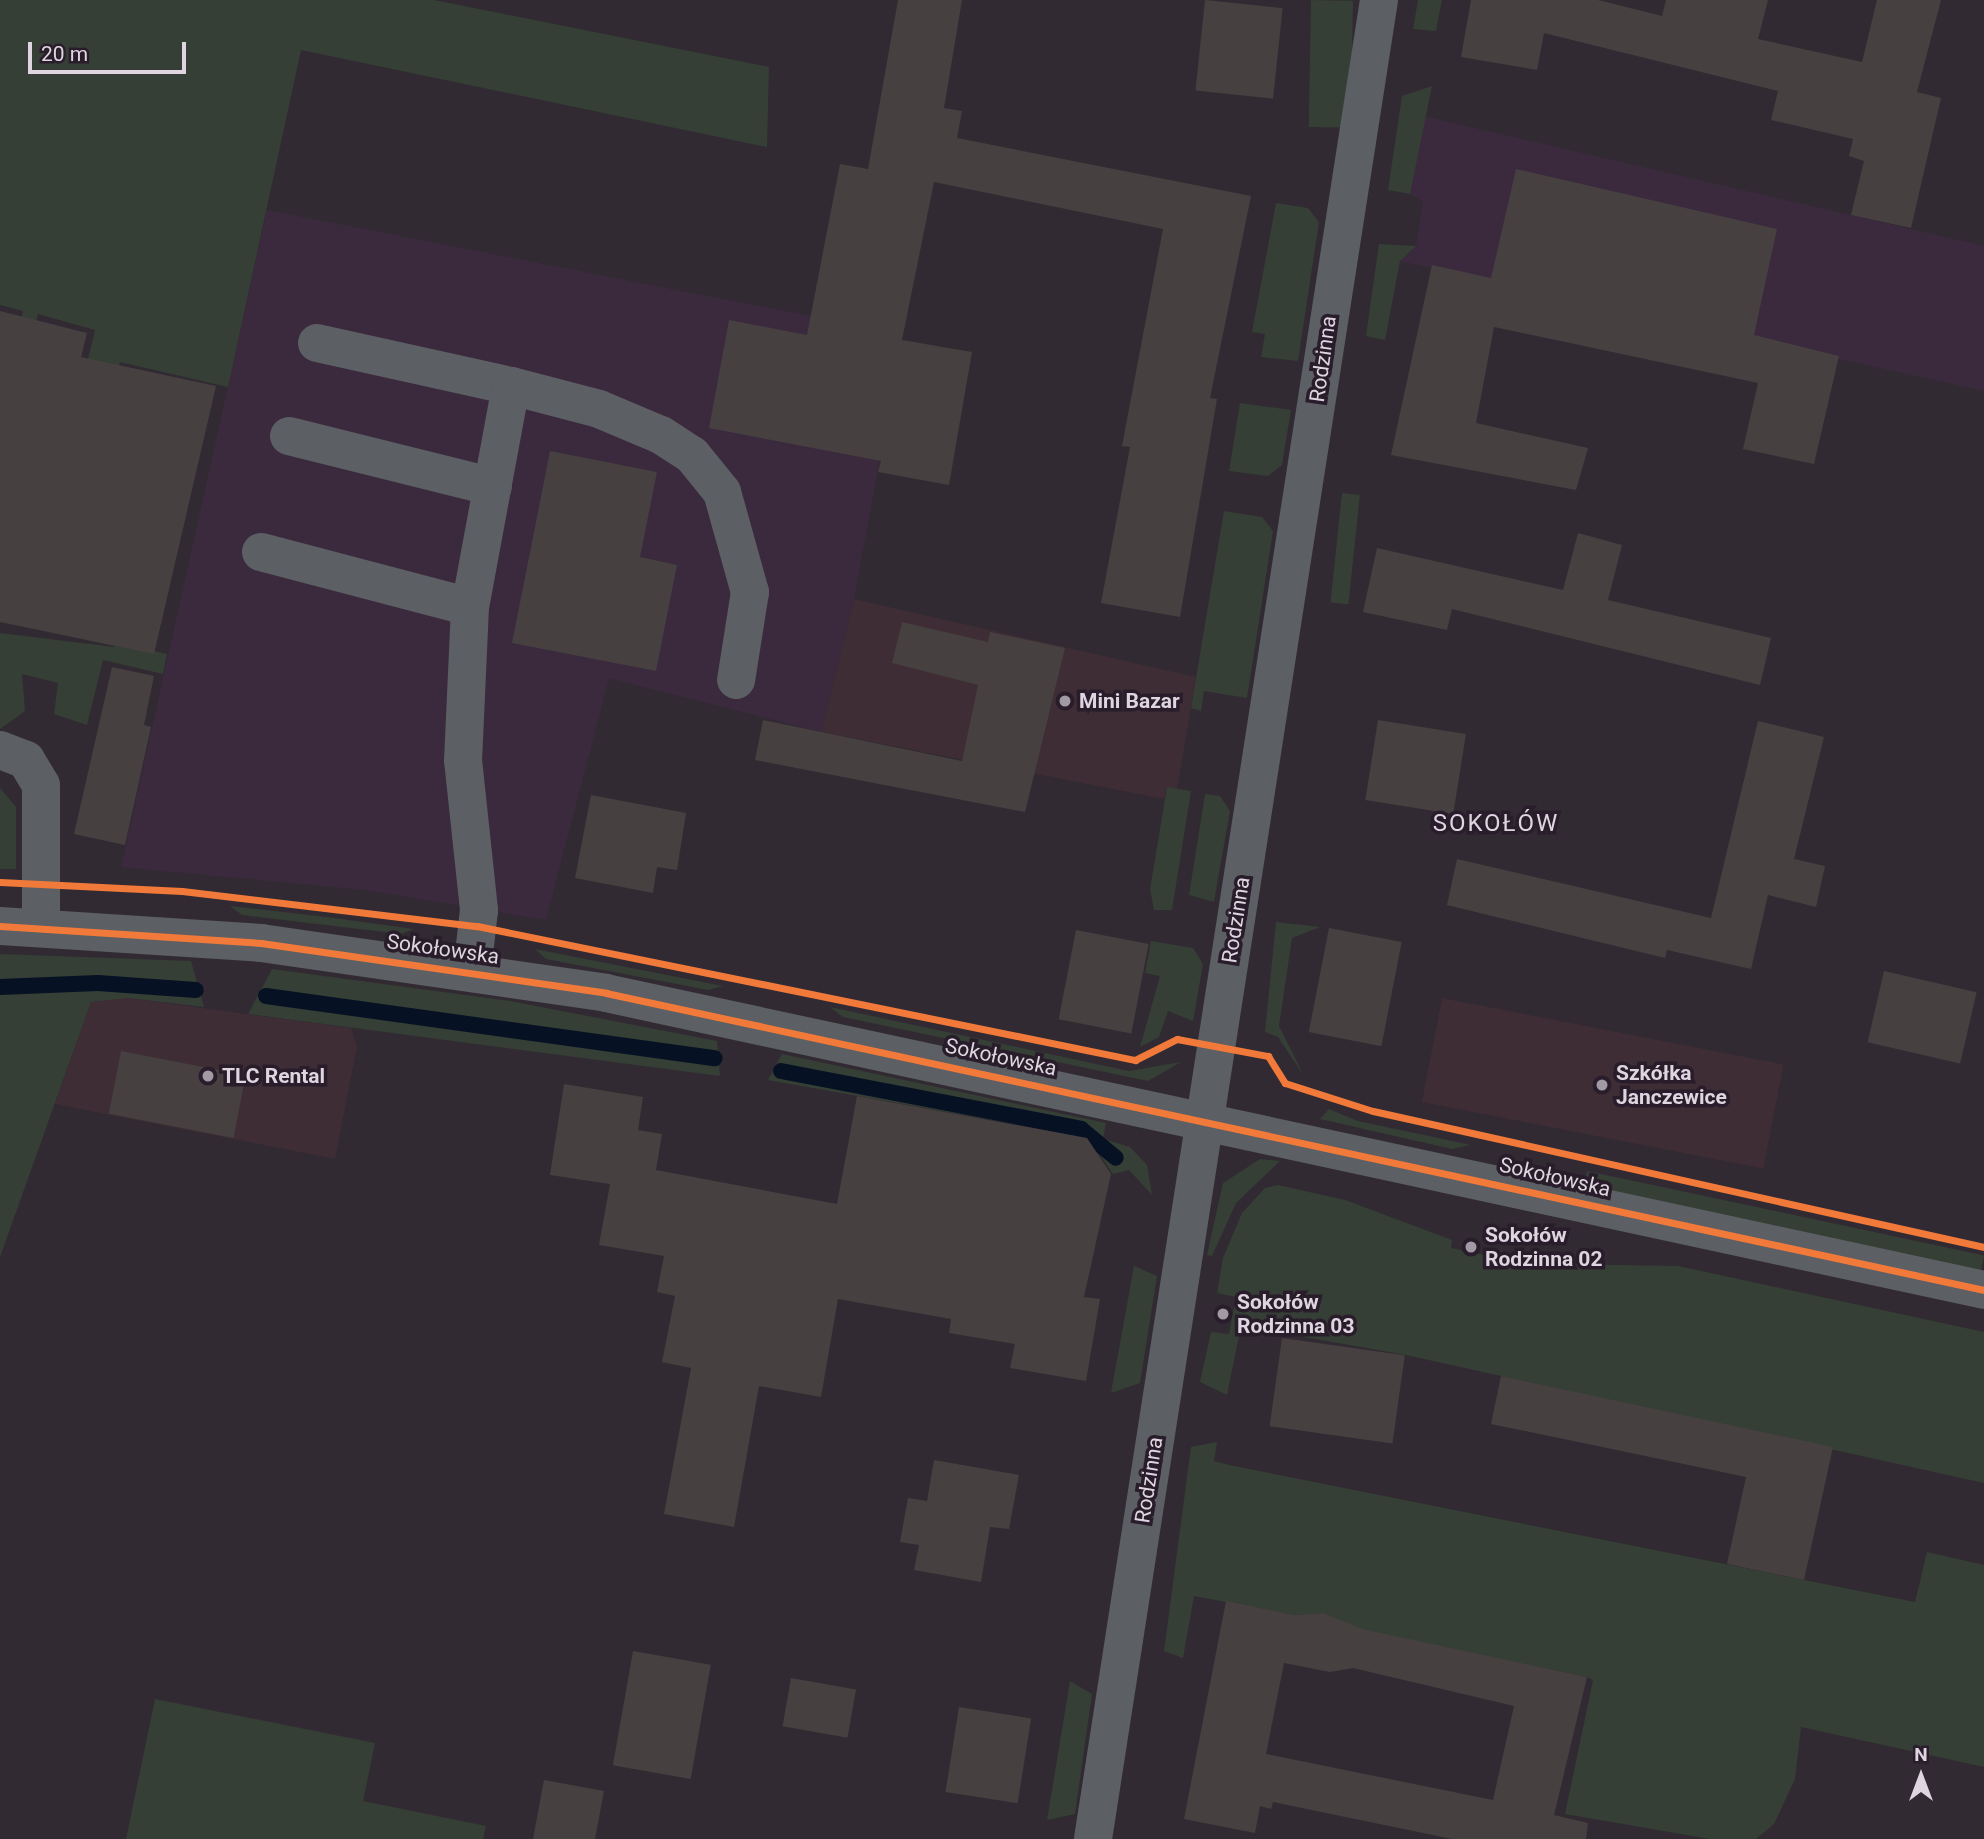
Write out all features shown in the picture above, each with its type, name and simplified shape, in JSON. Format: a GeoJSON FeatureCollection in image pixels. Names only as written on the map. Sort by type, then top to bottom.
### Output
{"type":"FeatureCollection","features":[{"type":"Feature","properties":{"kind":"street","name":"Rodzinna"},"geometry":{"type":"LineString","coordinates":[[1093,1839],[1378,0]]}},
{"type":"Feature","properties":{"kind":"street"},"geometry":{"type":"LineString","coordinates":[[317,343],[512,386],[599,409],[661,435],[692,455],[722,492],[750,592],[736,680]]}},
{"type":"Feature","properties":{"kind":"street"},"geometry":{"type":"LineString","coordinates":[[472,971],[479,910],[463,760],[470,607],[512,386]]}},
{"type":"Feature","properties":{"kind":"street"},"geometry":{"type":"LineString","coordinates":[[289,436],[492,487]]}},
{"type":"Feature","properties":{"kind":"street"},"geometry":{"type":"LineString","coordinates":[[261,552],[470,607]]}},
{"type":"Feature","properties":{"kind":"street"},"geometry":{"type":"LineString","coordinates":[[0,750],[26,760],[41,785],[41,927]]}},
{"type":"Feature","properties":{"kind":"street","name":"Sokołowska"},"geometry":{"type":"LineString","coordinates":[[0,926],[261,943],[472,971],[825,1037],[1984,1290]]}},
{"type":"Feature","properties":{"kind":"shaded area"},"geometry":{"type":"Polygon","coordinates":[[[1423,116],[1984,246],[1984,391],[1400,261],[1416,246],[1423,202],[1410,194],[1423,116]]]}},
{"type":"Feature","properties":{"kind":"shaded area"},"geometry":{"type":"Polygon","coordinates":[[[267,210],[903,334],[854,599],[821,732],[609,678],[546,920],[364,890],[121,867],[267,210]]]}},
{"type":"Feature","properties":{"kind":"shaded area"},"geometry":{"type":"Polygon","coordinates":[[[854,599],[1196,677],[1177,790],[1167,787],[1164,799],[821,732],[854,599]]]}},
{"type":"Feature","properties":{"kind":"shaded area","name":"TLC Rental"},"geometry":{"type":"Polygon","coordinates":[[[128,998],[351,1028],[357,1047],[335,1159],[55,1104],[91,1002],[128,998]]]}},
{"type":"Feature","properties":{"kind":"shaded area","name":"Szkółka Janczewice"},"geometry":{"type":"Polygon","coordinates":[[[1442,998],[1784,1064],[1763,1168],[1422,1102],[1442,998]]]}},
{"type":"Feature","properties":{"kind":"green space"},"geometry":{"type":"Polygon","coordinates":[[[0,0],[434,0],[769,67],[767,147],[301,50],[228,387],[120,362],[67,580],[36,573],[95,330],[38,314],[0,472],[0,403],[23,311],[0,305],[0,0]]]}},
{"type":"Feature","properties":{"kind":"green space"},"geometry":{"type":"Polygon","coordinates":[[[1311,0],[1353,1],[1351,128],[1309,127],[1311,0]]]}},
{"type":"Feature","properties":{"kind":"green space"},"geometry":{"type":"Polygon","coordinates":[[[1418,0],[1442,0],[1436,31],[1413,29],[1418,0]]]}},
{"type":"Feature","properties":{"kind":"green space"},"geometry":{"type":"Polygon","coordinates":[[[1432,86],[1410,194],[1388,190],[1402,96],[1432,86]]]}},
{"type":"Feature","properties":{"kind":"green space"},"geometry":{"type":"Polygon","coordinates":[[[1276,203],[1308,208],[1319,222],[1298,361],[1261,357],[1265,334],[1252,332],[1276,203]]]}},
{"type":"Feature","properties":{"kind":"green space"},"geometry":{"type":"Polygon","coordinates":[[[1379,244],[1416,246],[1400,261],[1385,340],[1366,336],[1379,244]]]}},
{"type":"Feature","properties":{"kind":"green space"},"geometry":{"type":"Polygon","coordinates":[[[1240,403],[1291,410],[1282,465],[1268,476],[1229,471],[1240,403]]]}},
{"type":"Feature","properties":{"kind":"green space"},"geometry":{"type":"Polygon","coordinates":[[[1342,493],[1360,495],[1348,604],[1331,602],[1342,493]]]}},
{"type":"Feature","properties":{"kind":"green space"},"geometry":{"type":"Polygon","coordinates":[[[1224,511],[1262,517],[1273,531],[1247,698],[1204,691],[1201,711],[1191,708],[1224,511]]]}},
{"type":"Feature","properties":{"kind":"green space"},"geometry":{"type":"Polygon","coordinates":[[[0,633],[114,647],[116,642],[167,654],[163,674],[103,660],[87,725],[54,714],[58,683],[22,674],[25,711],[0,729],[0,633]]]}},
{"type":"Feature","properties":{"kind":"green space"},"geometry":{"type":"Polygon","coordinates":[[[1167,787],[1191,791],[1172,910],[1154,910],[1150,889],[1167,787]]]}},
{"type":"Feature","properties":{"kind":"green space"},"geometry":{"type":"Polygon","coordinates":[[[0,788],[16,807],[16,869],[0,869],[0,788]]]}},
{"type":"Feature","properties":{"kind":"green space"},"geometry":{"type":"Polygon","coordinates":[[[1205,794],[1220,796],[1230,811],[1214,902],[1189,895],[1205,794]]]}},
{"type":"Feature","properties":{"kind":"green space"},"geometry":{"type":"Polygon","coordinates":[[[230,906],[414,929],[401,934],[242,915],[230,906]]]}},
{"type":"Feature","properties":{"kind":"green space"},"geometry":{"type":"Polygon","coordinates":[[[1276,922],[1320,927],[1292,938],[1279,1026],[1304,1076],[1278,1037],[1265,1032],[1276,922]]]}},
{"type":"Feature","properties":{"kind":"green space"},"geometry":{"type":"Polygon","coordinates":[[[1151,941],[1193,948],[1203,964],[1193,1021],[1168,1011],[1159,1037],[1140,1047],[1160,976],[1145,973],[1151,941]]]}},
{"type":"Feature","properties":{"kind":"green space"},"geometry":{"type":"Polygon","coordinates":[[[535,949],[723,986],[708,990],[546,959],[535,949]]]}},
{"type":"Feature","properties":{"kind":"green space"},"geometry":{"type":"Polygon","coordinates":[[[0,954],[191,961],[204,1007],[128,998],[91,1002],[0,1257],[0,954]]]}},
{"type":"Feature","properties":{"kind":"green space"},"geometry":{"type":"Polygon","coordinates":[[[272,969],[510,1001],[717,1041],[720,1076],[248,1014],[272,969]]]}},
{"type":"Feature","properties":{"kind":"green space"},"geometry":{"type":"Polygon","coordinates":[[[830,1007],[1129,1071],[1181,1062],[1148,1081],[843,1017],[830,1007]]]}},
{"type":"Feature","properties":{"kind":"green space"},"geometry":{"type":"Polygon","coordinates":[[[782,1054],[1106,1123],[1103,1139],[1130,1147],[1147,1165],[1152,1195],[1129,1170],[1113,1174],[1088,1137],[768,1080],[782,1054]]]}},
{"type":"Feature","properties":{"kind":"green space"},"geometry":{"type":"Polygon","coordinates":[[[1329,1109],[1358,1121],[1471,1145],[1452,1149],[1320,1119],[1329,1109]]]}},
{"type":"Feature","properties":{"kind":"green space"},"geometry":{"type":"Polygon","coordinates":[[[1260,1159],[1280,1161],[1236,1203],[1212,1256],[1207,1255],[1223,1183],[1260,1159]]]}},
{"type":"Feature","properties":{"kind":"green space"},"geometry":{"type":"Polygon","coordinates":[[[1587,1171],[1984,1255],[1980,1274],[1583,1190],[1587,1171]]]}},
{"type":"Feature","properties":{"kind":"green space"},"geometry":{"type":"Polygon","coordinates":[[[1278,1185],[1345,1200],[1452,1240],[1451,1248],[1489,1256],[1491,1249],[1560,1264],[1678,1266],[1984,1332],[1984,1483],[1406,1355],[1241,1326],[1227,1395],[1200,1382],[1211,1332],[1229,1334],[1236,1297],[1217,1293],[1223,1258],[1242,1213],[1265,1188],[1278,1185]]]}},
{"type":"Feature","properties":{"kind":"green space"},"geometry":{"type":"Polygon","coordinates":[[[1134,1266],[1157,1276],[1140,1383],[1111,1393],[1134,1266]]]}},
{"type":"Feature","properties":{"kind":"green space"},"geometry":{"type":"Polygon","coordinates":[[[1217,1442],[1214,1461],[1229,1465],[1915,1602],[1927,1552],[1984,1565],[1984,1767],[1801,1727],[1795,1779],[1774,1824],[1756,1839],[1710,1839],[1565,1814],[1593,1680],[1587,1677],[1362,1630],[1324,1613],[1294,1615],[1194,1596],[1183,1658],[1164,1651],[1191,1447],[1217,1442]]]}},
{"type":"Feature","properties":{"kind":"green space"},"geometry":{"type":"Polygon","coordinates":[[[1070,1681],[1092,1694],[1075,1814],[1047,1820],[1070,1681]]]}},
{"type":"Feature","properties":{"kind":"green space"},"geometry":{"type":"Polygon","coordinates":[[[155,1699],[375,1743],[363,1801],[486,1826],[483,1839],[126,1839],[155,1699]]]}},
{"type":"Feature","properties":{"kind":"building"},"geometry":{"type":"Polygon","coordinates":[[[898,0],[962,0],[944,108],[962,111],[957,138],[1251,196],[1210,398],[1217,399],[1180,617],[1101,603],[1130,447],[1122,446],[1163,229],[934,182],[902,340],[972,352],[949,485],[878,472],[881,461],[709,428],[729,320],[807,335],[840,164],[868,169],[898,0]]]}},
{"type":"Feature","properties":{"kind":"building"},"geometry":{"type":"Polygon","coordinates":[[[1205,0],[1283,8],[1273,99],[1195,91],[1205,0]]]}},
{"type":"Feature","properties":{"kind":"building"},"geometry":{"type":"Polygon","coordinates":[[[1471,0],[1598,0],[1662,16],[1666,0],[1768,0],[1758,39],[1862,62],[1877,0],[1941,0],[1917,92],[1941,98],[1911,228],[1851,215],[1864,161],[1849,156],[1853,139],[1771,120],[1778,91],[1544,33],[1537,70],[1461,57],[1471,0]]]}},
{"type":"Feature","properties":{"kind":"building"},"geometry":{"type":"Polygon","coordinates":[[[1516,169],[1777,229],[1754,335],[1839,356],[1814,464],[1743,449],[1758,383],[1494,327],[1476,423],[1588,448],[1576,490],[1391,455],[1432,265],[1491,278],[1516,169]]]}},
{"type":"Feature","properties":{"kind":"building"},"geometry":{"type":"Polygon","coordinates":[[[0,311],[87,333],[81,357],[216,386],[154,654],[0,622],[0,311]]]}},
{"type":"Feature","properties":{"kind":"building"},"geometry":{"type":"Polygon","coordinates":[[[550,451],[657,472],[640,557],[677,565],[656,671],[512,643],[550,451]]]}},
{"type":"Feature","properties":{"kind":"building"},"geometry":{"type":"Polygon","coordinates":[[[1578,533],[1622,545],[1608,600],[1771,638],[1760,685],[1452,609],[1447,630],[1363,612],[1377,548],[1563,590],[1578,533]]]}},
{"type":"Feature","properties":{"kind":"building"},"geometry":{"type":"Polygon","coordinates":[[[902,622],[988,642],[990,632],[1065,648],[1025,812],[755,760],[763,720],[962,761],[978,685],[892,663],[902,622]]]}},
{"type":"Feature","properties":{"kind":"building"},"geometry":{"type":"Polygon","coordinates":[[[112,667],[154,676],[144,725],[151,727],[125,845],[74,834],[112,667]]]}},
{"type":"Feature","properties":{"kind":"building"},"geometry":{"type":"Polygon","coordinates":[[[1378,720],[1466,734],[1453,814],[1365,800],[1378,720]]]}},
{"type":"Feature","properties":{"kind":"building"},"geometry":{"type":"Polygon","coordinates":[[[1758,721],[1824,737],[1794,859],[1825,866],[1816,907],[1768,895],[1751,969],[1667,950],[1665,958],[1447,905],[1457,859],[1711,918],[1758,721]]]}},
{"type":"Feature","properties":{"kind":"building"},"geometry":{"type":"Polygon","coordinates":[[[591,795],[686,813],[677,870],[657,867],[653,893],[575,878],[591,795]]]}},
{"type":"Feature","properties":{"kind":"building"},"geometry":{"type":"Polygon","coordinates":[[[1329,928],[1402,942],[1381,1046],[1309,1032],[1329,928]]]}},
{"type":"Feature","properties":{"kind":"building"},"geometry":{"type":"Polygon","coordinates":[[[1076,930],[1149,944],[1131,1033],[1059,1019],[1076,930]]]}},
{"type":"Feature","properties":{"kind":"building"},"geometry":{"type":"Polygon","coordinates":[[[1884,971],[1977,992],[1960,1063],[1868,1042],[1884,971]]]}},
{"type":"Feature","properties":{"kind":"building"},"geometry":{"type":"Polygon","coordinates":[[[121,1051],[246,1075],[233,1138],[109,1114],[121,1051]]]}},
{"type":"Feature","properties":{"kind":"building"},"geometry":{"type":"Polygon","coordinates":[[[564,1084],[643,1097],[638,1130],[662,1134],[656,1170],[837,1204],[857,1096],[1087,1138],[1111,1174],[1084,1297],[1100,1299],[1086,1381],[1010,1368],[1015,1344],[949,1333],[951,1319],[838,1299],[821,1397],[759,1386],[734,1527],[664,1514],[691,1368],[662,1362],[675,1296],[657,1292],[664,1256],[599,1245],[610,1184],[550,1175],[564,1084]]]}},
{"type":"Feature","properties":{"kind":"building"},"geometry":{"type":"Polygon","coordinates":[[[1282,1338],[1405,1355],[1392,1443],[1270,1426],[1282,1338]]]}},
{"type":"Feature","properties":{"kind":"building"},"geometry":{"type":"Polygon","coordinates":[[[1501,1376],[1833,1447],[1804,1580],[1727,1564],[1746,1477],[1491,1424],[1501,1376]]]}},
{"type":"Feature","properties":{"kind":"building"},"geometry":{"type":"Polygon","coordinates":[[[934,1460],[1019,1475],[1009,1529],[990,1527],[981,1582],[914,1570],[919,1545],[900,1542],[908,1498],[927,1501],[934,1460]]]}},
{"type":"Feature","properties":{"kind":"building"},"geometry":{"type":"Polygon","coordinates":[[[1226,1601],[1294,1615],[1324,1613],[1362,1629],[1587,1677],[1554,1815],[1588,1823],[1586,1839],[1452,1839],[1273,1802],[1271,1809],[1260,1806],[1255,1833],[1184,1819],[1226,1601]],[[1284,1663],[1266,1754],[1493,1800],[1514,1706],[1353,1668],[1330,1672],[1284,1663]]]}},
{"type":"Feature","properties":{"kind":"building"},"geometry":{"type":"Polygon","coordinates":[[[633,1651],[711,1665],[691,1779],[613,1765],[633,1651]]]}},
{"type":"Feature","properties":{"kind":"building"},"geometry":{"type":"Polygon","coordinates":[[[791,1678],[856,1689],[847,1738],[782,1726],[791,1678]]]}},
{"type":"Feature","properties":{"kind":"building"},"geometry":{"type":"Polygon","coordinates":[[[959,1707],[1031,1718],[1018,1803],[946,1792],[959,1707]]]}},
{"type":"Feature","properties":{"kind":"building"},"geometry":{"type":"Polygon","coordinates":[[[544,1780],[604,1791],[595,1839],[533,1839],[544,1780]]]}},
{"type":"Feature","properties":{"kind":"waterway"},"geometry":{"type":"LineString","coordinates":[[0,987],[98,983],[196,990]]}},
{"type":"Feature","properties":{"kind":"waterway"},"geometry":{"type":"LineString","coordinates":[[266,996],[715,1058]]}},
{"type":"Feature","properties":{"kind":"waterway"},"geometry":{"type":"LineString","coordinates":[[781,1071],[1081,1129],[1116,1158]]}},
{"type":"Feature","properties":{"kind":"cycle path"},"geometry":{"type":"LineString","coordinates":[[0,882],[182,891],[477,926],[1135,1060],[1177,1039],[1268,1056],[1285,1083],[1373,1111],[1984,1247]]}},
{"type":"Feature","properties":{"kind":"cycle path"},"geometry":{"type":"LineString","coordinates":[[0,926],[261,943],[606,993],[1984,1290]]}},
{"type":"Feature","properties":{"kind":"place","name":"Mini Bazar"},"geometry":{"type":"Point","coordinates":[1065,701]}},
{"type":"Feature","properties":{"kind":"place","name":"TLC Rental"},"geometry":{"type":"Point","coordinates":[208,1076]}},
{"type":"Feature","properties":{"kind":"place","name":"Szkółka Janczewice"},"geometry":{"type":"Point","coordinates":[1602,1085]}},
{"type":"Feature","properties":{"kind":"place","name":"Sokołów Rodzinna 02"},"geometry":{"type":"Point","coordinates":[1471,1247]}},
{"type":"Feature","properties":{"kind":"place","name":"Sokołów Rodzinna 03"},"geometry":{"type":"Point","coordinates":[1223,1314]}},
{"type":"Feature","properties":{"kind":"district","name":"SOKOŁÓW"},"geometry":{"type":"Point","coordinates":[1496,824]}}]}
